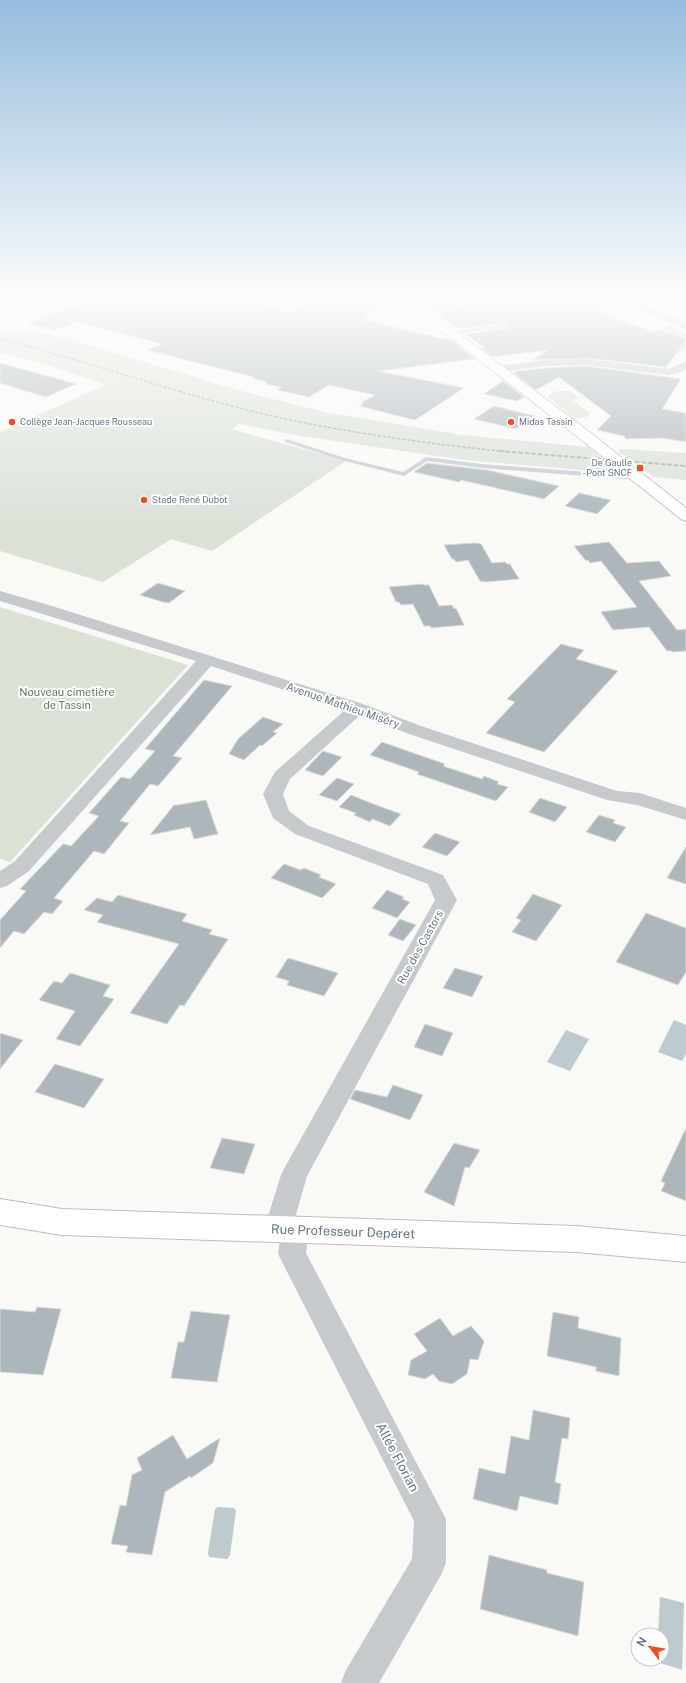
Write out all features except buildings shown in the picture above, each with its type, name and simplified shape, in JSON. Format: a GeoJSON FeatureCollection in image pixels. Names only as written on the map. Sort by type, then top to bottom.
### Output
{"type":"FeatureCollection","features":[{"type":"Feature","properties":{"kind":"main road"},"geometry":{"type":"LineString","coordinates":[[505,375],[686,516]]}},
{"type":"Feature","properties":{"kind":"main road","name":"Rue Professeur Depéret"},"geometry":{"type":"LineString","coordinates":[[0,1212],[62,1222],[576,1239],[686,1249]]}},
{"type":"Feature","properties":{"kind":"street","name":"Avenue Mathieu Miséry"},"geometry":{"type":"LineString","coordinates":[[0,596],[46,609],[358,708],[415,730],[614,796],[640,800],[686,814]]}},
{"type":"Feature","properties":{"kind":"street"},"geometry":{"type":"LineString","coordinates":[[0,881],[22,866],[209,660]]}},
{"type":"Feature","properties":{"kind":"street","name":"Rue des Castors"},"geometry":{"type":"LineString","coordinates":[[286,1229],[294,1175],[446,900],[436,880],[302,830],[280,814],[273,794],[282,776],[358,708]]}},
{"type":"Feature","properties":{"kind":"street","name":"Allée Florian"},"geometry":{"type":"LineString","coordinates":[[286,1229],[292,1254],[430,1519],[429,1563],[359,1683]]}},
{"type":"Feature","properties":{"kind":"lane"},"geometry":{"type":"LineString","coordinates":[[287,441],[404,474],[426,459],[482,466],[639,478]]}},
{"type":"Feature","properties":{"kind":"green space","name":"Stade René Dubot"},"geometry":{"type":"Polygon","coordinates":[[[75,375],[186,375],[234,389],[324,412],[462,435],[589,447],[618,473],[464,460],[301,436],[239,424],[231,429],[346,461],[212,551],[171,539],[103,582],[0,551],[0,432],[106,385],[75,375]]]}},
{"type":"Feature","properties":{"kind":"green space"},"geometry":{"type":"Polygon","coordinates":[[[557,391],[570,391],[579,398],[573,400],[591,414],[586,417],[574,418],[547,396],[557,391]]]}},
{"type":"Feature","properties":{"kind":"green space"},"geometry":{"type":"Polygon","coordinates":[[[621,449],[686,453],[686,480],[654,477],[619,452],[621,449]]]}},
{"type":"Feature","properties":{"kind":"green space","name":"Nouveau cimetière de Tassin"},"geometry":{"type":"Polygon","coordinates":[[[0,607],[188,665],[10,862],[0,859],[0,607]]]}},
{"type":"Feature","properties":{"kind":"shaded area"},"geometry":{"type":"Polygon","coordinates":[[[674,1020],[686,1025],[686,1053],[682,1061],[658,1052],[674,1020]]]}},
{"type":"Feature","properties":{"kind":"shaded area"},"geometry":{"type":"Polygon","coordinates":[[[566,1030],[589,1039],[570,1071],[547,1062],[566,1030]]]}},
{"type":"Feature","properties":{"kind":"shaded area"},"geometry":{"type":"Polygon","coordinates":[[[218,1507],[234,1508],[236,1511],[230,1555],[227,1559],[209,1557],[208,1553],[215,1509],[218,1507]]]}},
{"type":"Feature","properties":{"kind":"shaded area"},"geometry":{"type":"Polygon","coordinates":[[[660,1597],[684,1603],[682,1670],[670,1666],[670,1627],[658,1627],[660,1597]]]}},
{"type":"Feature","properties":{"kind":"railway"},"geometry":{"type":"LineString","coordinates":[[123,375],[216,402],[312,424],[377,436],[501,451]]}},
{"type":"Feature","properties":{"kind":"railway"},"geometry":{"type":"LineString","coordinates":[[501,451],[686,466]]}},
{"type":"Feature","properties":{"kind":"railway"},"geometry":{"type":"LineString","coordinates":[[501,451],[509,452]]}},
{"type":"Feature","properties":{"kind":"place","name":"Collège Jean-Jacques Rousseau"},"geometry":{"type":"Point","coordinates":[12,422]}},
{"type":"Feature","properties":{"kind":"place","name":"Midas Tassin"},"geometry":{"type":"Point","coordinates":[511,422]}},
{"type":"Feature","properties":{"kind":"place","name":"De Gaulle - Pont SNCF"},"geometry":{"type":"Point","coordinates":[640,468]}},
{"type":"Feature","properties":{"kind":"place","name":"Stade René Dubot"},"geometry":{"type":"Point","coordinates":[144,500]}}]}
